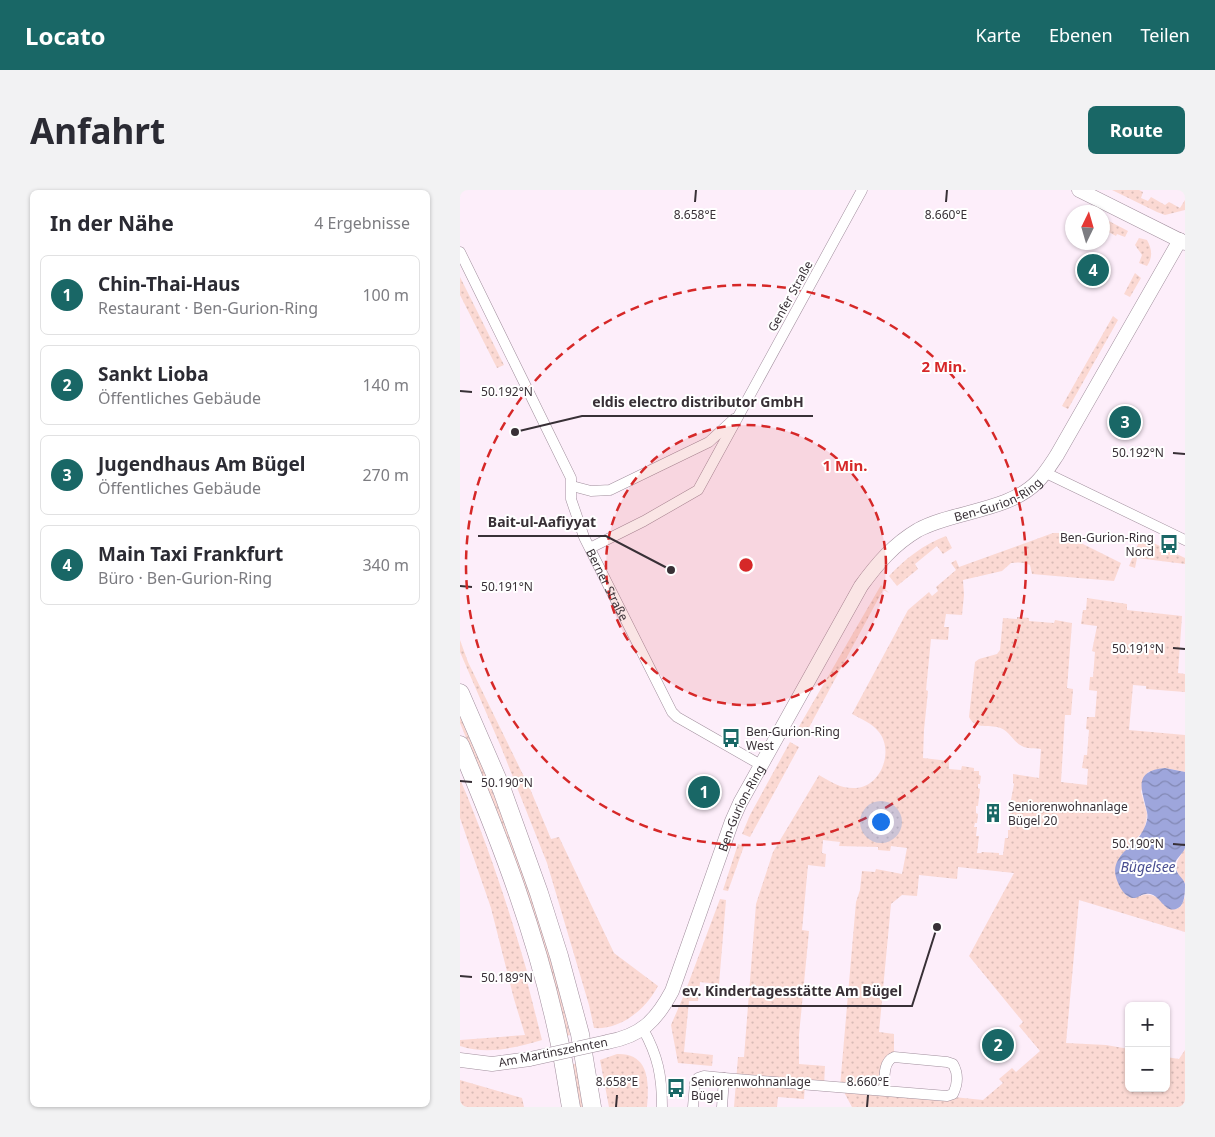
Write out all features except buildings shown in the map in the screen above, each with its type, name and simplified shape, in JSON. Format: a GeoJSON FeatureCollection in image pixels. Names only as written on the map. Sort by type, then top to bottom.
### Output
{"type":"FeatureCollection","features":[{"type":"Feature","properties":{"kind":"highway"},"geometry":{"type":"LineString","coordinates":[[460,693],[502,790],[539,893],[559,956],[580,1034],[592,1107]]}},
{"type":"Feature","properties":{"kind":"highway"},"geometry":{"type":"LineString","coordinates":[[460,745],[505,856],[538,957],[559,1039],[571,1107]]}},
{"type":"Feature","properties":{"kind":"street","name":"Genfer Straße"},"geometry":{"type":"LineString","coordinates":[[590,548],[644,521],[698,490],[862,190]]}},
{"type":"Feature","properties":{"kind":"street"},"geometry":{"type":"LineString","coordinates":[[1078,190],[1183,238]]}},
{"type":"Feature","properties":{"kind":"street","name":"Ben-Gurion-Ring"},"geometry":{"type":"LineString","coordinates":[[643,1029],[656,1018],[672,991],[740,803],[861,586],[880,561],[904,539],[919,530],[934,523],[1002,503],[1036,484],[1046,473],[1183,238]]}},
{"type":"Feature","properties":{"kind":"street","name":"Berner Straße"},"geometry":{"type":"LineString","coordinates":[[460,252],[571,478],[571,499],[584,537],[672,712],[677,717],[761,765]]}},
{"type":"Feature","properties":{"kind":"street","name":"Genfer Straße"},"geometry":{"type":"LineString","coordinates":[[572,486],[591,491],[610,490],[709,442],[740,413]]}},
{"type":"Feature","properties":{"kind":"street","name":"Ben-Gurion-Ring"},"geometry":{"type":"LineString","coordinates":[[1046,473],[1185,540]]}},
{"type":"Feature","properties":{"kind":"street"},"geometry":{"type":"LineString","coordinates":[[643,1029],[658,1061],[661,1078],[662,1107]]}},
{"type":"Feature","properties":{"kind":"street","name":"Am Martinszehnten"},"geometry":{"type":"LineString","coordinates":[[460,1060],[492,1064],[530,1059],[622,1040],[643,1029]]}},
{"type":"Feature","properties":{"kind":"street"},"geometry":{"type":"LineString","coordinates":[[693,1107],[695,1083],[698,1078],[704,1076],[724,1078],[884,1091],[947,1096],[953,1094],[956,1088],[957,1070],[953,1064],[947,1062],[894,1057],[889,1059],[886,1064],[884,1091]]}},
{"type":"Feature","properties":{"kind":"street"},"geometry":{"type":"LineString","coordinates":[[722,1107],[724,1078]]}},
{"type":"Feature","properties":{"kind":"shaded area"},"geometry":{"type":"Polygon","coordinates":[[[1112,190],[1139,190],[1143,192],[1141,198],[1148,201],[1151,197],[1165,205],[1169,202],[1180,208],[1185,200],[1185,210],[1165,215],[1112,190]]]}},
{"type":"Feature","properties":{"kind":"shaded area"},"geometry":{"type":"Polygon","coordinates":[[[1110,222],[1128,231],[1125,237],[1117,234],[1116,236],[1110,233],[1110,222]]]}},
{"type":"Feature","properties":{"kind":"shaded area"},"geometry":{"type":"Polygon","coordinates":[[[1139,238],[1147,240],[1150,247],[1151,256],[1147,266],[1139,263],[1142,255],[1135,245],[1139,238]]]}},
{"type":"Feature","properties":{"kind":"shaded area"},"geometry":{"type":"Polygon","coordinates":[[[1135,273],[1141,278],[1130,297],[1124,294],[1135,273]]]}},
{"type":"Feature","properties":{"kind":"shaded area"},"geometry":{"type":"Polygon","coordinates":[[[460,277],[504,365],[497,368],[460,295],[460,277]]]}},
{"type":"Feature","properties":{"kind":"shaded area"},"geometry":{"type":"Polygon","coordinates":[[[1113,316],[1118,320],[1068,409],[1062,406],[1113,316]]]}},
{"type":"Feature","properties":{"kind":"shaded area"},"geometry":{"type":"Polygon","coordinates":[[[1053,533],[1061,533],[1121,563],[1114,581],[1032,574],[1030,565],[1019,562],[1011,563],[1002,571],[963,580],[962,615],[946,614],[944,627],[949,627],[948,640],[931,639],[926,690],[928,691],[923,758],[949,761],[949,769],[961,770],[962,766],[979,771],[981,776],[978,788],[980,789],[978,806],[976,806],[976,813],[978,814],[977,823],[975,823],[974,827],[977,827],[976,836],[979,836],[977,853],[999,853],[999,855],[1003,855],[1005,838],[1008,838],[1008,830],[1010,830],[1011,804],[1013,800],[1011,800],[1014,784],[1013,774],[1039,778],[1041,749],[1024,747],[1001,728],[978,725],[971,721],[969,717],[975,662],[997,654],[1000,650],[1003,618],[1017,619],[1017,617],[1029,618],[1029,621],[1054,623],[1055,620],[1072,623],[1067,688],[1073,689],[1071,715],[1065,715],[1061,782],[1087,785],[1088,769],[1082,768],[1084,755],[1087,755],[1089,730],[1086,729],[1087,717],[1095,717],[1097,691],[1089,690],[1090,677],[1093,677],[1095,652],[1092,651],[1097,626],[1081,624],[1083,610],[1086,610],[1087,598],[1127,604],[1127,610],[1182,616],[1178,673],[1185,674],[1185,692],[1146,689],[1146,686],[1133,685],[1129,730],[1185,735],[1185,772],[1165,768],[1148,772],[1141,792],[1147,813],[1146,822],[1144,830],[1133,843],[1141,896],[1154,896],[1177,909],[1181,906],[1185,897],[1185,932],[1079,900],[1066,1043],[1106,1045],[1125,1048],[1125,1092],[1170,1092],[1170,1058],[1179,1059],[1185,1050],[1185,1107],[852,1107],[845,1094],[845,1088],[840,1087],[856,902],[860,890],[862,871],[875,872],[876,869],[902,874],[907,848],[891,846],[890,851],[878,850],[878,847],[839,846],[840,842],[823,840],[822,853],[826,854],[825,867],[808,865],[802,930],[809,931],[799,1035],[799,1064],[825,1066],[824,1086],[805,1084],[804,1099],[778,1097],[777,1107],[734,1107],[738,1057],[744,1057],[756,904],[773,852],[819,775],[841,786],[856,788],[865,786],[878,775],[885,757],[883,739],[873,726],[852,714],[908,610],[929,592],[932,596],[938,591],[936,587],[956,570],[951,563],[956,560],[959,567],[1053,533]],[[958,867],[957,879],[919,875],[917,896],[902,895],[891,904],[879,1032],[894,1034],[894,1057],[884,1090],[983,1100],[1003,1083],[999,1079],[1012,1068],[1016,1072],[1040,1051],[1019,1026],[1023,1022],[969,956],[1014,873],[958,867]]]}},
{"type":"Feature","properties":{"kind":"shaded area"},"geometry":{"type":"Polygon","coordinates":[[[946,536],[952,548],[943,554],[937,546],[915,564],[918,569],[897,586],[889,576],[895,569],[922,548],[946,536]]]}},
{"type":"Feature","properties":{"kind":"shaded area"},"geometry":{"type":"Polygon","coordinates":[[[1141,537],[1185,558],[1185,564],[1137,558],[1135,568],[1129,566],[1141,537]]]}},
{"type":"Feature","properties":{"kind":"shaded area"},"geometry":{"type":"Polygon","coordinates":[[[881,585],[889,593],[883,590],[805,735],[797,730],[881,585]]]}},
{"type":"Feature","properties":{"kind":"shaded area"},"geometry":{"type":"Polygon","coordinates":[[[460,640],[468,662],[531,791],[551,839],[559,837],[614,953],[658,986],[640,1010],[614,1026],[594,1028],[547,863],[501,747],[460,652],[460,640]]]}},
{"type":"Feature","properties":{"kind":"shaded area"},"geometry":{"type":"Polygon","coordinates":[[[460,713],[493,792],[522,871],[549,952],[570,1035],[566,1036],[525,889],[499,818],[460,723],[460,713]]]}},
{"type":"Feature","properties":{"kind":"shaded area"},"geometry":{"type":"Polygon","coordinates":[[[790,742],[799,747],[750,837],[742,834],[750,815],[790,742]]]}},
{"type":"Feature","properties":{"kind":"shaded area"},"geometry":{"type":"Polygon","coordinates":[[[460,779],[488,851],[513,925],[528,975],[526,977],[542,1040],[511,1048],[481,1050],[460,1046],[460,1040],[525,1035],[491,908],[460,818],[460,779]]]}},
{"type":"Feature","properties":{"kind":"shaded area"},"geometry":{"type":"Polygon","coordinates":[[[738,844],[744,846],[728,891],[723,890],[738,844]]]}},
{"type":"Feature","properties":{"kind":"shaded area"},"geometry":{"type":"Polygon","coordinates":[[[1185,848],[1185,883],[1178,873],[1176,866],[1185,848]]]}},
{"type":"Feature","properties":{"kind":"shaded area"},"geometry":{"type":"Polygon","coordinates":[[[720,899],[726,900],[719,984],[700,982],[698,1001],[689,1001],[684,1052],[713,1055],[712,1066],[678,1063],[671,1025],[720,899]]]}},
{"type":"Feature","properties":{"kind":"shaded area"},"geometry":{"type":"Polygon","coordinates":[[[617,1054],[636,1058],[642,1064],[647,1079],[647,1107],[609,1107],[600,1060],[617,1054]]]}},
{"type":"Feature","properties":{"kind":"shaded area"},"geometry":{"type":"Polygon","coordinates":[[[573,1064],[576,1064],[583,1107],[579,1107],[573,1064]]]}},
{"type":"Feature","properties":{"kind":"shaded area"},"geometry":{"type":"Polygon","coordinates":[[[460,1080],[522,1098],[524,1107],[460,1107],[460,1080]]]}},
{"type":"Feature","properties":{"kind":"water","name":"Bügelsee"},"geometry":{"type":"Polygon","coordinates":[[[1165,768],[1185,772],[1185,848],[1175,864],[1176,870],[1185,884],[1185,894],[1180,906],[1173,910],[1169,909],[1151,894],[1135,898],[1128,896],[1118,884],[1115,870],[1118,859],[1139,837],[1147,822],[1142,789],[1143,777],[1155,770],[1165,768]]]}},
{"type":"Feature","properties":{"kind":"place","name":"Main Taxi Frankfurt"},"geometry":{"type":"Point","coordinates":[1093,270]}},
{"type":"Feature","properties":{"kind":"place","name":"Jugendhaus Am Bügel"},"geometry":{"type":"Point","coordinates":[1125,422]}},
{"type":"Feature","properties":{"kind":"place","name":"eldis electro distributor GmbH"},"geometry":{"type":"Point","coordinates":[515,432]}},
{"type":"Feature","properties":{"kind":"place","name":"Ben-Gurion-Ring Nord"},"geometry":{"type":"Point","coordinates":[1169,544]}},
{"type":"Feature","properties":{"kind":"place","name":"Bait-ul-Aafiyyat"},"geometry":{"type":"Point","coordinates":[671,570]}},
{"type":"Feature","properties":{"kind":"place","name":"Ben-Gurion-Ring West"},"geometry":{"type":"Point","coordinates":[731,738]}},
{"type":"Feature","properties":{"kind":"place","name":"Chin-Thai-Haus"},"geometry":{"type":"Point","coordinates":[704,792]}},
{"type":"Feature","properties":{"kind":"place","name":"Seniorenwohnanlage Bügel 20"},"geometry":{"type":"Point","coordinates":[993,813]}},
{"type":"Feature","properties":{"kind":"place","name":"ev. Kindertagesstätte Am Bügel"},"geometry":{"type":"Point","coordinates":[937,927]}},
{"type":"Feature","properties":{"kind":"place","name":"Sankt Lioba"},"geometry":{"type":"Point","coordinates":[998,1045]}},
{"type":"Feature","properties":{"kind":"place","name":"Seniorenwohnanlage Bügel"},"geometry":{"type":"Point","coordinates":[676,1088]}}]}
